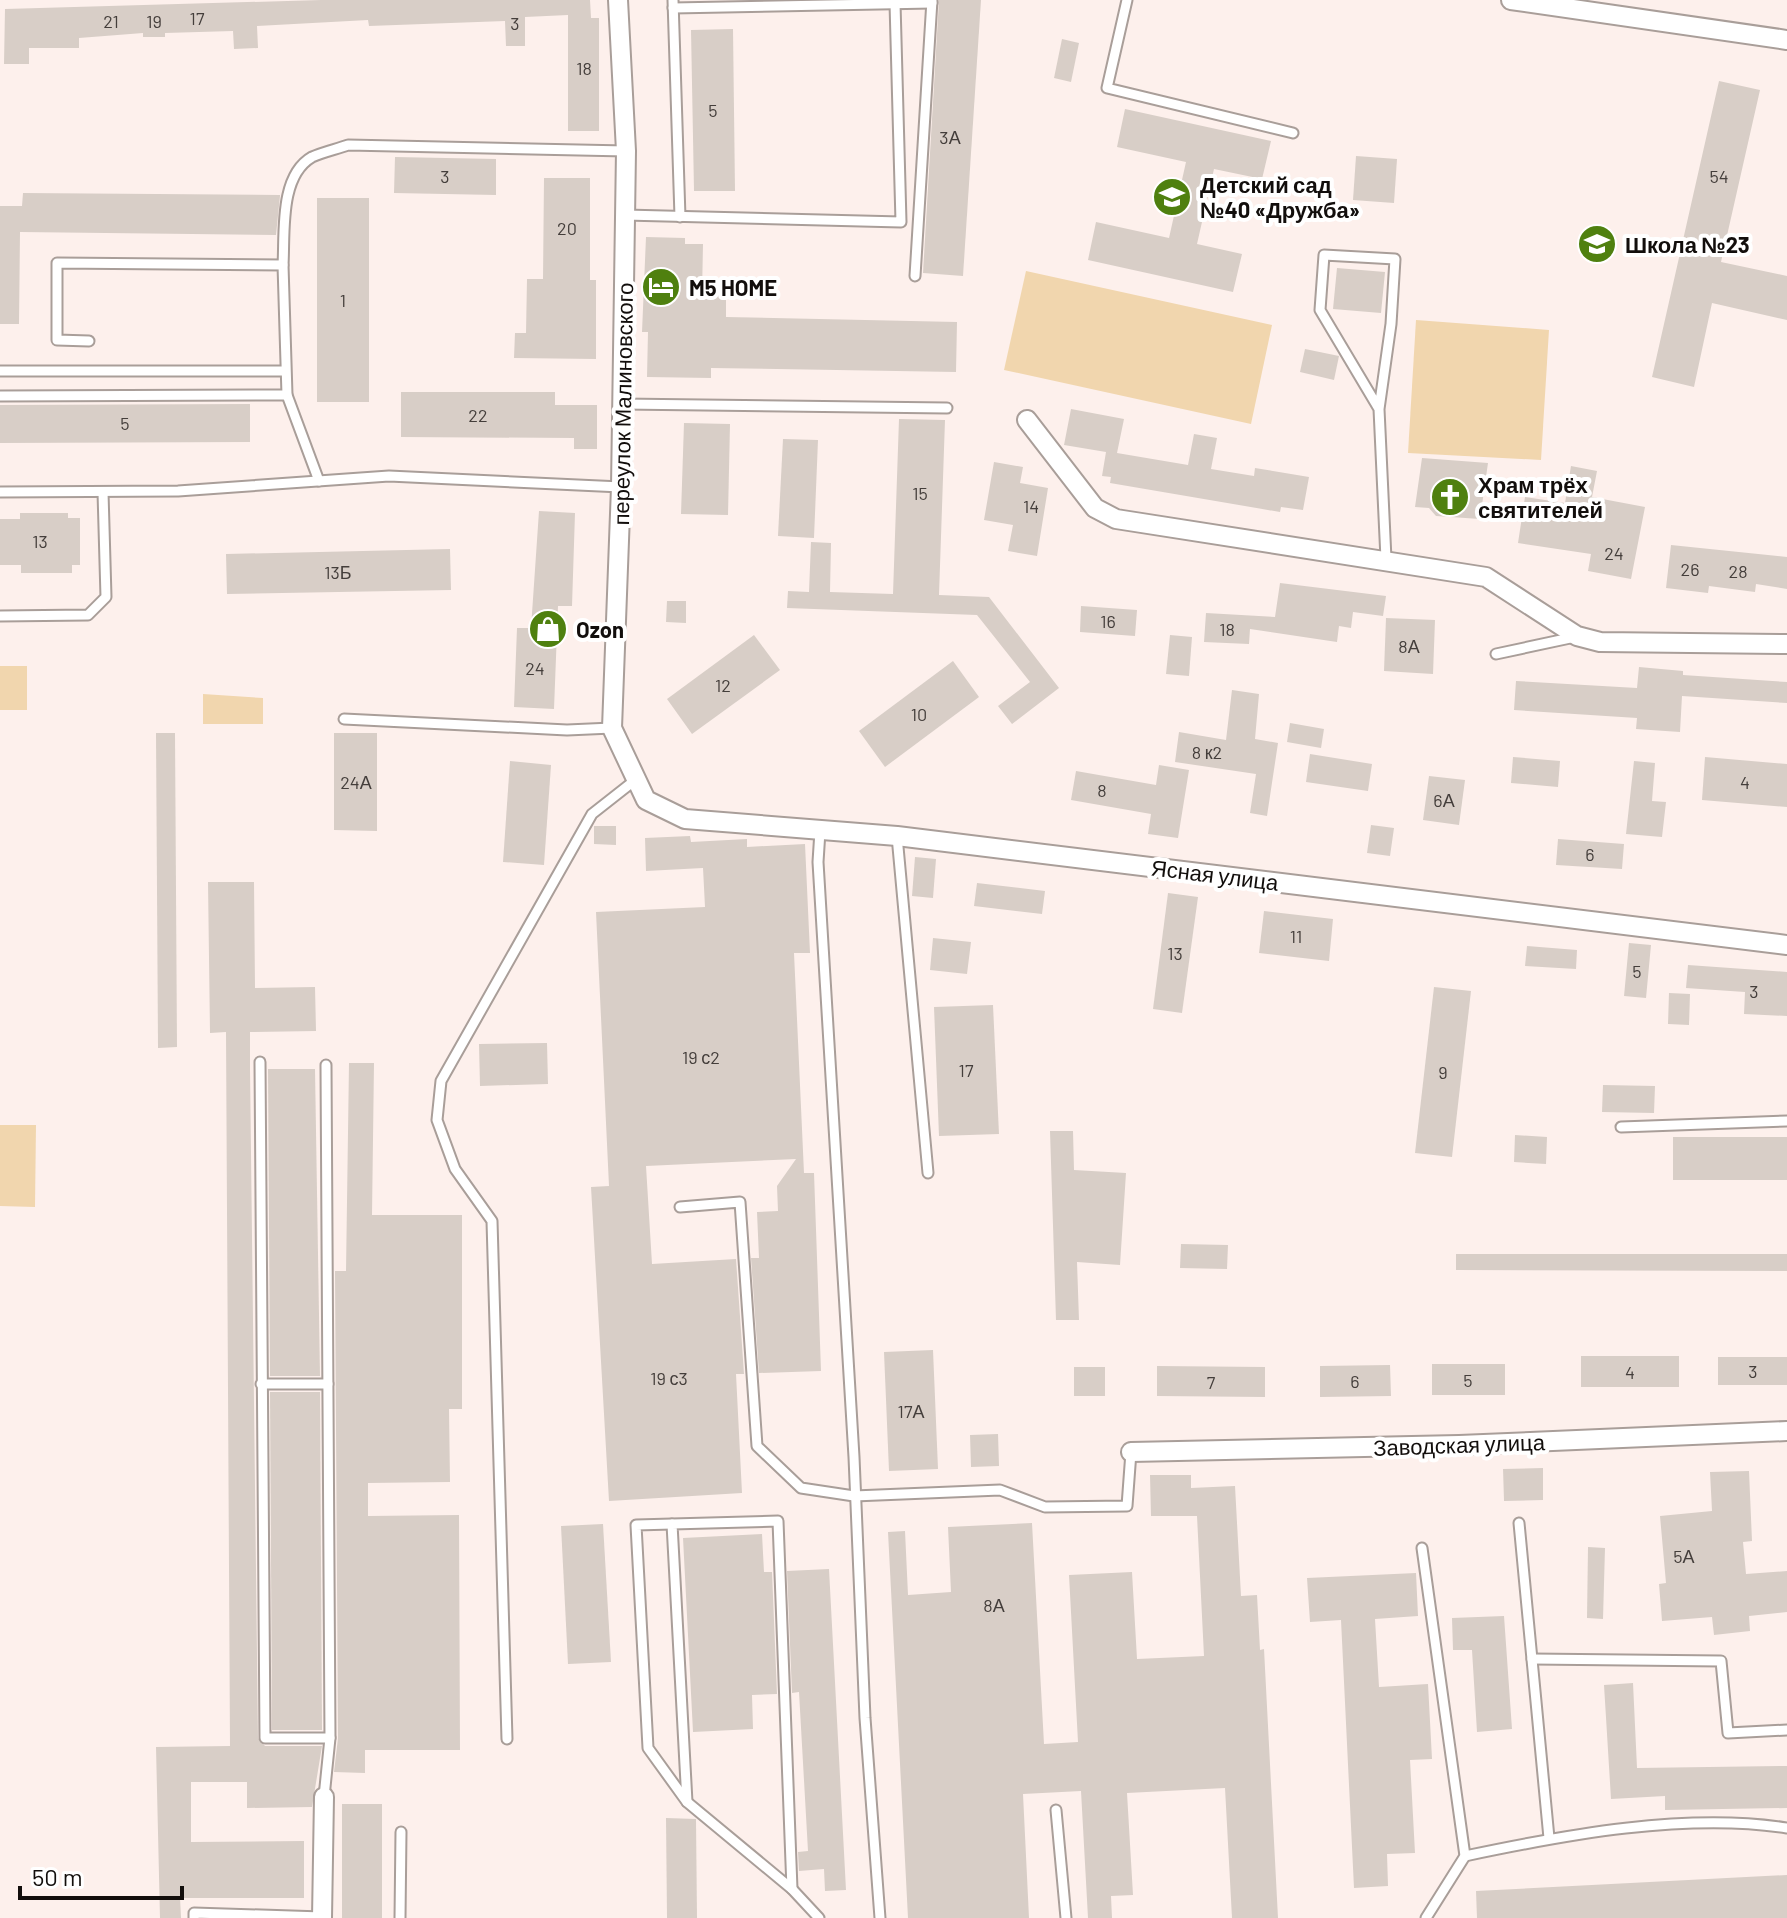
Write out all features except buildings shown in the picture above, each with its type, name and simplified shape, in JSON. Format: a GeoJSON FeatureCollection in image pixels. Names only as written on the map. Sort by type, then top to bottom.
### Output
{"type":"FeatureCollection","features":[{"type":"Feature","properties":{"kind":"street","name":"переулок Малиновского"},"geometry":{"type":"LineString","coordinates":[[618,0],[626,151],[621,487],[612,728],[634,781],[646,800]]}},
{"type":"Feature","properties":{"kind":"street"},"geometry":{"type":"LineString","coordinates":[[1511,0],[1787,40]]}},
{"type":"Feature","properties":{"kind":"street"},"geometry":{"type":"LineString","coordinates":[[1027,420],[1095,508],[1116,519],[1486,577],[1577,636],[1600,642],[1787,644]]}},
{"type":"Feature","properties":{"kind":"street","name":"Ясная улица"},"geometry":{"type":"LineString","coordinates":[[646,800],[685,819],[897,836],[1787,945]]}},
{"type":"Feature","properties":{"kind":"street","name":"Заводская улица"},"geometry":{"type":"LineString","coordinates":[[1131,1452],[1459,1445],[1787,1431]]}},
{"type":"Feature","properties":{"kind":"street"},"geometry":{"type":"LineString","coordinates":[[322,1917],[324,1797]]}},
{"type":"Feature","properties":{"kind":"lane"},"geometry":{"type":"LineString","coordinates":[[1127,0],[1107,88],[1293,133]]}},
{"type":"Feature","properties":{"kind":"lane"},"geometry":{"type":"LineString","coordinates":[[680,217],[673,4],[932,1],[915,276]]}},
{"type":"Feature","properties":{"kind":"lane"},"geometry":{"type":"LineString","coordinates":[[625,215],[901,222],[895,3]]}},
{"type":"Feature","properties":{"kind":"lane"},"geometry":{"type":"LineString","coordinates":[[319,481],[287,395],[284,371],[283,265],[288,197],[295,175],[310,158],[348,145],[626,151]]}},
{"type":"Feature","properties":{"kind":"lane"},"geometry":{"type":"LineString","coordinates":[[1379,409],[1320,310],[1324,255],[1395,259],[1391,324],[1379,409],[1386,559]]}},
{"type":"Feature","properties":{"kind":"lane"},"geometry":{"type":"LineString","coordinates":[[89,341],[57,340],[57,263],[283,265]]}},
{"type":"Feature","properties":{"kind":"lane"},"geometry":{"type":"LineString","coordinates":[[0,371],[284,371]]}},
{"type":"Feature","properties":{"kind":"lane"},"geometry":{"type":"LineString","coordinates":[[0,396],[287,395]]}},
{"type":"Feature","properties":{"kind":"lane"},"geometry":{"type":"LineString","coordinates":[[622,404],[947,408]]}},
{"type":"Feature","properties":{"kind":"lane"},"geometry":{"type":"LineString","coordinates":[[0,492],[178,491],[389,476],[621,487]]}},
{"type":"Feature","properties":{"kind":"lane"},"geometry":{"type":"LineString","coordinates":[[0,616],[88,615],[106,597],[103,492]]}},
{"type":"Feature","properties":{"kind":"lane"},"geometry":{"type":"LineString","coordinates":[[1496,654],[1577,636]]}},
{"type":"Feature","properties":{"kind":"lane"},"geometry":{"type":"LineString","coordinates":[[344,719],[567,730],[612,728]]}},
{"type":"Feature","properties":{"kind":"lane"},"geometry":{"type":"LineString","coordinates":[[507,1739],[492,1221],[450,1156],[437,1120],[441,1081],[592,814],[634,781]]}},
{"type":"Feature","properties":{"kind":"lane"},"geometry":{"type":"LineString","coordinates":[[820,831],[818,862],[880,1918]]}},
{"type":"Feature","properties":{"kind":"lane"},"geometry":{"type":"LineString","coordinates":[[897,836],[928,1173]]}},
{"type":"Feature","properties":{"kind":"lane"},"geometry":{"type":"LineString","coordinates":[[260,1062],[265,1738],[330,1738]]}},
{"type":"Feature","properties":{"kind":"lane"},"geometry":{"type":"LineString","coordinates":[[324,1797],[330,1738],[326,1065]]}},
{"type":"Feature","properties":{"kind":"lane"},"geometry":{"type":"LineString","coordinates":[[1621,1127],[1787,1121]]}},
{"type":"Feature","properties":{"kind":"lane"},"geometry":{"type":"LineString","coordinates":[[680,1207],[740,1202],[757,1446],[801,1488],[854,1496],[1000,1490],[1045,1507],[1127,1506],[1131,1452]]}},
{"type":"Feature","properties":{"kind":"lane"},"geometry":{"type":"LineString","coordinates":[[261,1384],[328,1384]]}},
{"type":"Feature","properties":{"kind":"lane"},"geometry":{"type":"LineString","coordinates":[[792,1889],[778,1521],[636,1525],[648,1748],[687,1802],[792,1889],[819,1918]]}},
{"type":"Feature","properties":{"kind":"lane"},"geometry":{"type":"LineString","coordinates":[[1519,1523],[1549,1838]]}},
{"type":"Feature","properties":{"kind":"lane"},"geometry":{"type":"LineString","coordinates":[[672,1524],[687,1802]]}},
{"type":"Feature","properties":{"kind":"lane"},"geometry":{"type":"LineString","coordinates":[[1422,1548],[1465,1856],[1426,1918]]}},
{"type":"Feature","properties":{"kind":"lane"},"geometry":{"type":"LineString","coordinates":[[1532,1659],[1721,1661],[1728,1733],[1787,1730]]}},
{"type":"Feature","properties":{"kind":"lane"},"geometry":{"type":"LineString","coordinates":[[1056,1810],[1066,1918]]}},
{"type":"Feature","properties":{"kind":"lane"},"geometry":{"type":"LineString","coordinates":[[1465,1856],[1549,1838],[1722,1821],[1787,1828]]}},
{"type":"Feature","properties":{"kind":"lane"},"geometry":{"type":"LineString","coordinates":[[400,1918],[401,1832]]}},
{"type":"Feature","properties":{"kind":"lane"},"geometry":{"type":"LineString","coordinates":[[194,1918],[194,1913],[322,1917]]}},
{"type":"Feature","properties":{"kind":"shaded area"},"geometry":{"type":"Polygon","coordinates":[[[1026,271],[1272,325],[1251,424],[1004,370],[1026,271]]]}},
{"type":"Feature","properties":{"kind":"shaded area"},"geometry":{"type":"Polygon","coordinates":[[[1416,320],[1549,330],[1541,460],[1408,453],[1416,320]]]}},
{"type":"Feature","properties":{"kind":"shaded area"},"geometry":{"type":"Polygon","coordinates":[[[0,666],[27,666],[27,710],[0,710],[0,666]]]}},
{"type":"Feature","properties":{"kind":"shaded area"},"geometry":{"type":"Polygon","coordinates":[[[203,694],[263,698],[263,724],[203,724],[203,694]]]}},
{"type":"Feature","properties":{"kind":"shaded area"},"geometry":{"type":"Polygon","coordinates":[[[0,1125],[36,1125],[35,1207],[0,1206],[0,1125]]]}},
{"type":"Feature","properties":{"kind":"place","name":"Детский сад №40 «Дружба»"},"geometry":{"type":"Point","coordinates":[1172,197]}},
{"type":"Feature","properties":{"kind":"place","name":"Школа №23"},"geometry":{"type":"Point","coordinates":[1597,244]}},
{"type":"Feature","properties":{"kind":"place","name":"M5 HOME"},"geometry":{"type":"Point","coordinates":[661,287]}},
{"type":"Feature","properties":{"kind":"place","name":"Храм трёх святителей"},"geometry":{"type":"Point","coordinates":[1450,497]}},
{"type":"Feature","properties":{"kind":"place","name":"Ozon"},"geometry":{"type":"Point","coordinates":[548,629]}}]}
